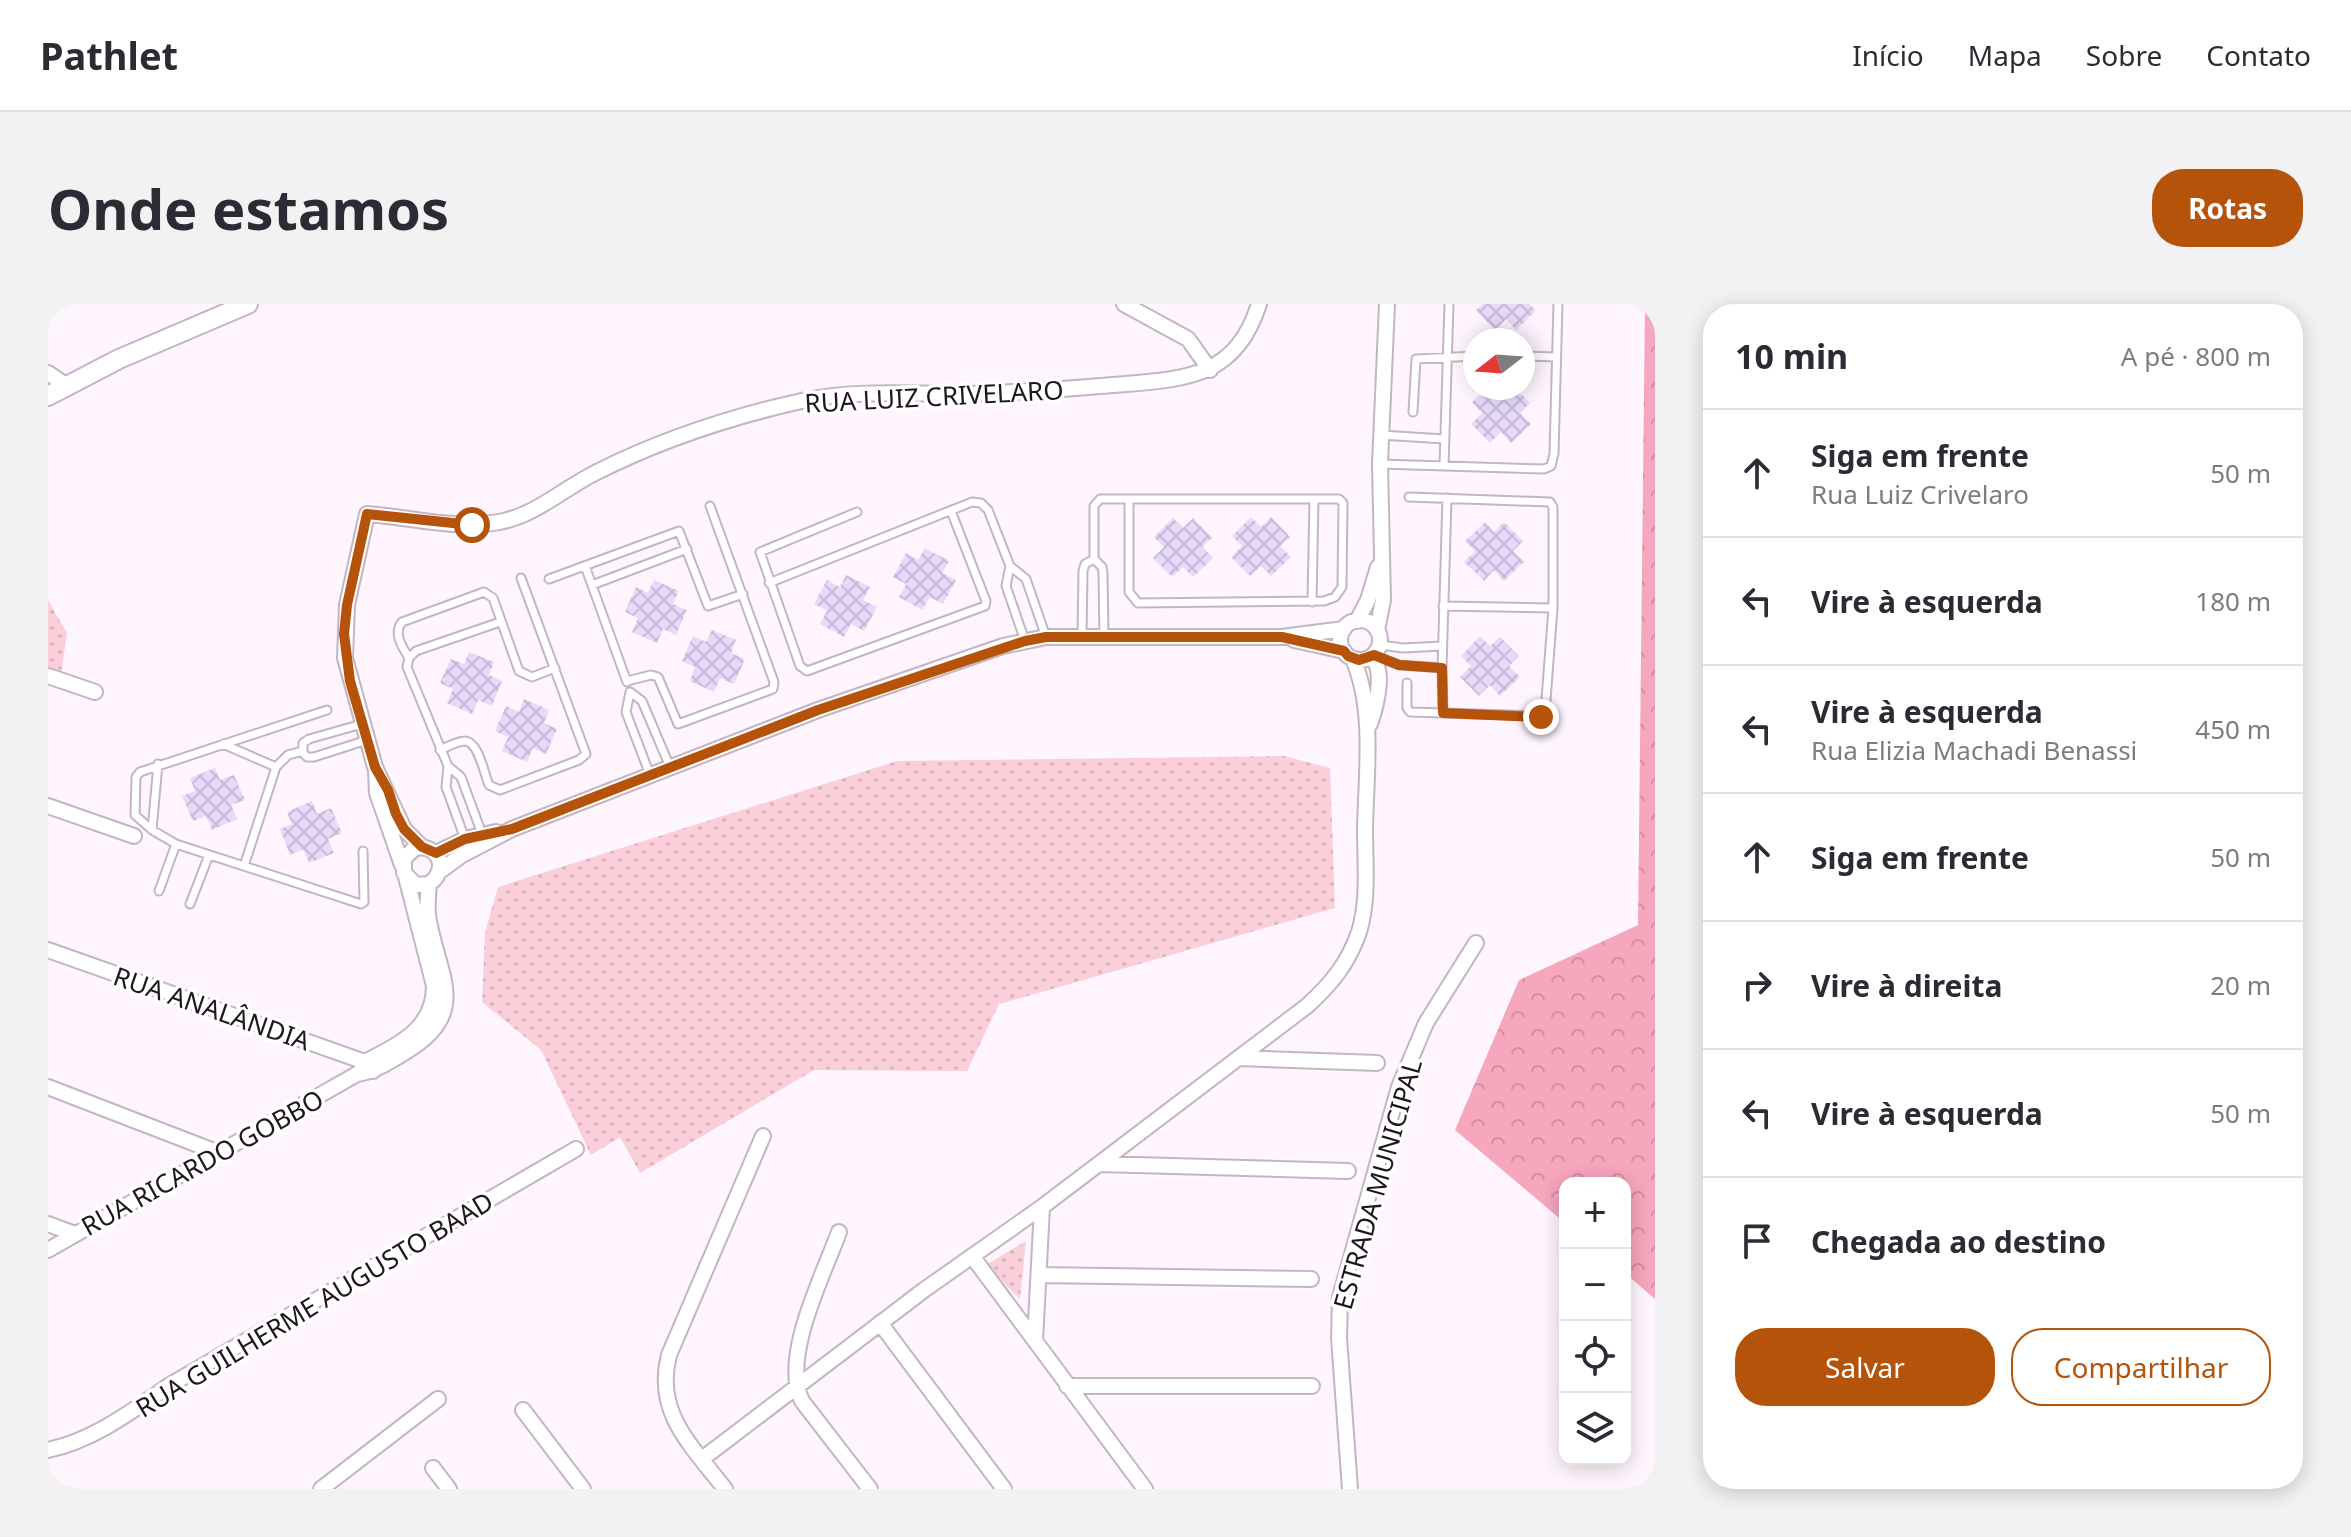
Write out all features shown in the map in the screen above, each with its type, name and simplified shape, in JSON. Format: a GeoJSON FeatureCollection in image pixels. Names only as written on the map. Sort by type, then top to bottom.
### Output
{"type":"FeatureCollection","features":[{"type":"Feature","properties":{"kind":"street"},"geometry":{"type":"LineString","coordinates":[[48,396],[119,359],[248,304]]}},
{"type":"Feature","properties":{"kind":"street"},"geometry":{"type":"LineString","coordinates":[[1124,304],[1188,339],[1210,370],[1242,342],[1259,304]]}},
{"type":"Feature","properties":{"kind":"street"},"geometry":{"type":"LineString","coordinates":[[1375,647],[1383,600],[1380,464],[1387,304]]}},
{"type":"Feature","properties":{"kind":"street","name":"RUA LUIZ CRIVELARO"},"geometry":{"type":"LineString","coordinates":[[362,724],[350,681],[344,634],[351,581],[367,514],[472,525],[500,522],[523,515],[561,496],[592,474],[679,436],[736,417],[810,399],[863,395],[991,394],[1131,384],[1190,376],[1210,370]]}},
{"type":"Feature","properties":{"kind":"street"},"geometry":{"type":"LineString","coordinates":[[48,373],[67,386]]}},
{"type":"Feature","properties":{"kind":"street"},"geometry":{"type":"LineString","coordinates":[[702,1459],[1307,1006],[1340,973],[1360,928],[1365,888],[1366,735],[1362,682],[1340,640],[1368,600],[1381,559]]}},
{"type":"Feature","properties":{"kind":"street"},"geometry":{"type":"LineString","coordinates":[[439,1000],[443,970],[428,912],[429,884],[440,871],[462,855],[512,829],[818,710],[1025,641],[1046,637],[1282,637],[1369,622],[1379,671],[1373,715],[1366,735]]}},
{"type":"Feature","properties":{"kind":"street"},"geometry":{"type":"LineString","coordinates":[[1282,637],[1348,655],[1375,647]]}},
{"type":"Feature","properties":{"kind":"street"},"geometry":{"type":"LineString","coordinates":[[48,676],[95,692]]}},
{"type":"Feature","properties":{"kind":"street"},"geometry":{"type":"LineString","coordinates":[[362,724],[375,767],[404,829],[429,850],[441,864],[440,871]]}},
{"type":"Feature","properties":{"kind":"street"},"geometry":{"type":"LineString","coordinates":[[375,767],[377,793],[404,871],[439,1000]]}},
{"type":"Feature","properties":{"kind":"street"},"geometry":{"type":"LineString","coordinates":[[48,806],[134,836]]}},
{"type":"Feature","properties":{"kind":"street"},"geometry":{"type":"LineString","coordinates":[[404,871],[409,852],[429,850],[482,834],[512,829]]}},
{"type":"Feature","properties":{"kind":"street"},"geometry":{"type":"LineString","coordinates":[[404,871],[416,885],[429,884]]}},
{"type":"Feature","properties":{"kind":"street","name":"ESTRADA MUNICIPAL"},"geometry":{"type":"LineString","coordinates":[[1350,1489],[1339,1338],[1340,1297],[1399,1087],[1426,1023],[1476,943]]}},
{"type":"Feature","properties":{"kind":"street","name":"RUA ANALÂNDIA"},"geometry":{"type":"LineString","coordinates":[[48,950],[365,1069]]}},
{"type":"Feature","properties":{"kind":"street","name":"RUA RICARDO GOBBO"},"geometry":{"type":"LineString","coordinates":[[48,1250],[365,1069],[423,1041],[435,1031],[442,1019],[439,1000]]}},
{"type":"Feature","properties":{"kind":"street"},"geometry":{"type":"LineString","coordinates":[[1238,1058],[1377,1063]]}},
{"type":"Feature","properties":{"kind":"street"},"geometry":{"type":"LineString","coordinates":[[48,1087],[219,1153]]}},
{"type":"Feature","properties":{"kind":"street"},"geometry":{"type":"LineString","coordinates":[[725,1489],[675,1420],[665,1394],[664,1376],[669,1355],[763,1136]]}},
{"type":"Feature","properties":{"kind":"street","name":"RUA GUILHERME AUGUSTO BAAD"},"geometry":{"type":"LineString","coordinates":[[48,1450],[88,1436],[119,1420],[170,1385],[576,1149]]}},
{"type":"Feature","properties":{"kind":"street"},"geometry":{"type":"LineString","coordinates":[[1099,1164],[1348,1171]]}},
{"type":"Feature","properties":{"kind":"street"},"geometry":{"type":"LineString","coordinates":[[1035,1341],[1042,1207]]}},
{"type":"Feature","properties":{"kind":"street"},"geometry":{"type":"LineString","coordinates":[[48,1224],[75,1234]]}},
{"type":"Feature","properties":{"kind":"street"},"geometry":{"type":"LineString","coordinates":[[839,1232],[796,1351],[796,1389],[870,1489]]}},
{"type":"Feature","properties":{"kind":"street"},"geometry":{"type":"LineString","coordinates":[[972,1256],[1145,1489]]}},
{"type":"Feature","properties":{"kind":"street"},"geometry":{"type":"LineString","coordinates":[[1040,1275],[1311,1279]]}},
{"type":"Feature","properties":{"kind":"street"},"geometry":{"type":"LineString","coordinates":[[880,1323],[1004,1489]]}},
{"type":"Feature","properties":{"kind":"street"},"geometry":{"type":"LineString","coordinates":[[1067,1386],[1312,1386]]}},
{"type":"Feature","properties":{"kind":"street"},"geometry":{"type":"LineString","coordinates":[[321,1489],[438,1399]]}},
{"type":"Feature","properties":{"kind":"street"},"geometry":{"type":"LineString","coordinates":[[523,1410],[583,1489]]}},
{"type":"Feature","properties":{"kind":"street"},"geometry":{"type":"LineString","coordinates":[[433,1468],[449,1489]]}},
{"type":"Feature","properties":{"kind":"lane"},"geometry":{"type":"LineString","coordinates":[[1444,466],[1449,304]]}},
{"type":"Feature","properties":{"kind":"lane"},"geometry":{"type":"LineString","coordinates":[[1380,464],[1544,469],[1551,466],[1554,454],[1558,304]]}},
{"type":"Feature","properties":{"kind":"lane"},"geometry":{"type":"LineString","coordinates":[[1413,412],[1416,359],[1463,356]]}},
{"type":"Feature","properties":{"kind":"lane"},"geometry":{"type":"LineString","coordinates":[[1535,356],[1556,357]]}},
{"type":"Feature","properties":{"kind":"lane"},"geometry":{"type":"LineString","coordinates":[[1381,435],[1444,439]]}},
{"type":"Feature","properties":{"kind":"lane"},"geometry":{"type":"LineString","coordinates":[[1407,683],[1409,711],[1545,715],[1553,608],[1553,505],[1548,501],[1409,497]]}},
{"type":"Feature","properties":{"kind":"lane"},"geometry":{"type":"LineString","coordinates":[[1443,713],[1447,498]]}},
{"type":"Feature","properties":{"kind":"lane"},"geometry":{"type":"LineString","coordinates":[[1104,637],[1102,567],[1094,559],[1095,504],[1100,499],[1129,499],[1314,499],[1339,499],[1343,503],[1342,587],[1330,600],[1312,602],[1138,603],[1129,592],[1129,499]]}},
{"type":"Feature","properties":{"kind":"lane"},"geometry":{"type":"LineString","coordinates":[[1312,602],[1314,499]]}},
{"type":"Feature","properties":{"kind":"lane"},"geometry":{"type":"LineString","coordinates":[[769,583],[972,502],[985,506],[1010,566],[1024,576],[1046,637]]}},
{"type":"Feature","properties":{"kind":"lane"},"geometry":{"type":"LineString","coordinates":[[627,681],[651,675],[658,677],[678,724],[771,691],[774,682],[710,506]]}},
{"type":"Feature","properties":{"kind":"lane"},"geometry":{"type":"LineString","coordinates":[[857,512],[761,551],[760,557],[800,666],[810,672],[983,607],[986,601],[951,511]]}},
{"type":"Feature","properties":{"kind":"lane"},"geometry":{"type":"LineString","coordinates":[[549,579],[677,531],[681,532],[708,606],[743,594]]}},
{"type":"Feature","properties":{"kind":"lane"},"geometry":{"type":"LineString","coordinates":[[592,585],[687,549]]}},
{"type":"Feature","properties":{"kind":"lane"},"geometry":{"type":"LineString","coordinates":[[1082,637],[1083,568],[1094,559]]}},
{"type":"Feature","properties":{"kind":"lane"},"geometry":{"type":"LineString","coordinates":[[585,566],[627,681],[630,692],[625,707],[650,775]]}},
{"type":"Feature","properties":{"kind":"lane"},"geometry":{"type":"LineString","coordinates":[[1010,566],[1006,586],[1025,641]]}},
{"type":"Feature","properties":{"kind":"lane"},"geometry":{"type":"LineString","coordinates":[[440,750],[463,741],[470,743],[475,748],[489,785],[500,790],[582,759],[586,748],[521,578]]}},
{"type":"Feature","properties":{"kind":"lane"},"geometry":{"type":"LineString","coordinates":[[409,658],[397,631],[399,625],[484,592],[493,598],[519,671],[532,677],[555,668]]}},
{"type":"Feature","properties":{"kind":"lane"},"geometry":{"type":"LineString","coordinates":[[1013,604],[1032,596]]}},
{"type":"Feature","properties":{"kind":"lane"},"geometry":{"type":"LineString","coordinates":[[1083,596],[1103,596]]}},
{"type":"Feature","properties":{"kind":"lane"},"geometry":{"type":"LineString","coordinates":[[1443,606],[1553,608]]}},
{"type":"Feature","properties":{"kind":"lane"},"geometry":{"type":"LineString","coordinates":[[482,834],[461,777],[448,766],[440,750],[407,667],[409,658],[416,651],[500,622]]}},
{"type":"Feature","properties":{"kind":"lane"},"geometry":{"type":"LineString","coordinates":[[1375,647],[1442,646]]}},
{"type":"Feature","properties":{"kind":"lane"},"geometry":{"type":"LineString","coordinates":[[1375,647],[1399,665],[1442,668]]}},
{"type":"Feature","properties":{"kind":"lane"},"geometry":{"type":"LineString","coordinates":[[630,692],[642,701],[670,767]]}},
{"type":"Feature","properties":{"kind":"lane"},"geometry":{"type":"LineString","coordinates":[[327,710],[140,772],[136,777],[135,815],[152,830],[176,844],[361,904],[364,902],[363,851]]}},
{"type":"Feature","properties":{"kind":"lane"},"geometry":{"type":"LineString","coordinates":[[633,730],[650,723]]}},
{"type":"Feature","properties":{"kind":"lane"},"geometry":{"type":"LineString","coordinates":[[303,751],[305,741],[362,724]]}},
{"type":"Feature","properties":{"kind":"lane"},"geometry":{"type":"LineString","coordinates":[[331,733],[337,750]]}},
{"type":"Feature","properties":{"kind":"lane"},"geometry":{"type":"LineString","coordinates":[[303,751],[310,758],[367,740]]}},
{"type":"Feature","properties":{"kind":"lane"},"geometry":{"type":"LineString","coordinates":[[223,744],[276,767]]}},
{"type":"Feature","properties":{"kind":"lane"},"geometry":{"type":"LineString","coordinates":[[244,866],[276,767],[288,755],[303,751]]}},
{"type":"Feature","properties":{"kind":"lane"},"geometry":{"type":"LineString","coordinates":[[152,830],[158,764]]}},
{"type":"Feature","properties":{"kind":"lane"},"geometry":{"type":"LineString","coordinates":[[448,766],[445,781],[465,839]]}},
{"type":"Feature","properties":{"kind":"lane"},"geometry":{"type":"LineString","coordinates":[[452,805],[469,799]]}},
{"type":"Feature","properties":{"kind":"lane"},"geometry":{"type":"LineString","coordinates":[[159,891],[176,844]]}},
{"type":"Feature","properties":{"kind":"lane"},"geometry":{"type":"LineString","coordinates":[[190,904],[209,855]]}},
{"type":"Feature","properties":{"kind":"shaded area"},"geometry":{"type":"Polygon","coordinates":[[[48,600],[67,633],[61,674],[48,670],[48,600]]]}},
{"type":"Feature","properties":{"kind":"shaded area"},"geometry":{"type":"Polygon","coordinates":[[[1284,756],[1330,768],[1335,908],[999,1004],[967,1071],[814,1070],[640,1173],[620,1137],[591,1155],[541,1050],[482,1002],[485,933],[498,887],[897,761],[1284,756]]]}},
{"type":"Feature","properties":{"kind":"shaded area"},"geometry":{"type":"Polygon","coordinates":[[[1026,1241],[1020,1299],[986,1265],[1026,1241]]]}},
{"type":"Feature","properties":{"kind":"green space"},"geometry":{"type":"Polygon","coordinates":[[[1645,304],[1655,304],[1655,1299],[1631,1278],[1631,1177],[1559,1177],[1559,1218],[1455,1130],[1519,980],[1638,925],[1645,304]]]}},
{"type":"Feature","properties":{"kind":"building"},"geometry":{"type":"Polygon","coordinates":[[[1483,304],[1529,304],[1536,310],[1518,328],[1506,319],[1493,328],[1476,310],[1483,304]]]}},
{"type":"Feature","properties":{"kind":"building"},"geometry":{"type":"Polygon","coordinates":[[[1527,400],[1530,403],[1520,413],[1531,424],[1511,443],[1501,432],[1490,443],[1471,424],[1482,413],[1472,402],[1527,400]]]}},
{"type":"Feature","properties":{"kind":"building"},"geometry":{"type":"Polygon","coordinates":[[[1251,517],[1261,527],[1271,517],[1290,537],[1280,546],[1291,557],[1271,576],[1261,566],[1250,576],[1231,557],[1242,546],[1232,536],[1251,517]]]}},
{"type":"Feature","properties":{"kind":"building"},"geometry":{"type":"Polygon","coordinates":[[[1173,518],[1183,528],[1193,518],[1212,538],[1202,547],[1213,558],[1193,577],[1183,567],[1172,577],[1153,558],[1164,547],[1154,537],[1173,518]]]}},
{"type":"Feature","properties":{"kind":"building"},"geometry":{"type":"Polygon","coordinates":[[[1485,522],[1494,532],[1504,522],[1523,541],[1513,551],[1524,562],[1504,581],[1494,570],[1484,581],[1464,562],[1475,551],[1465,541],[1485,522]]]}},
{"type":"Feature","properties":{"kind":"building"},"geometry":{"type":"Polygon","coordinates":[[[925,548],[949,561],[942,573],[956,580],[943,604],[930,597],[922,610],[899,597],[906,584],[893,577],[906,553],[918,560],[925,548]]]}},
{"type":"Feature","properties":{"kind":"building"},"geometry":{"type":"Polygon","coordinates":[[[846,575],[870,587],[863,600],[877,607],[864,631],[851,624],[844,637],[820,624],[827,611],[814,604],[827,580],[840,587],[846,575]]]}},
{"type":"Feature","properties":{"kind":"building"},"geometry":{"type":"Polygon","coordinates":[[[654,580],[679,591],[673,604],[687,610],[676,635],[663,629],[657,643],[632,632],[638,618],[625,612],[636,587],[648,593],[654,580]]]}},
{"type":"Feature","properties":{"kind":"building"},"geometry":{"type":"Polygon","coordinates":[[[712,630],[736,640],[731,653],[745,659],[734,684],[720,678],[714,692],[690,681],[695,667],[682,661],[693,636],[706,642],[712,630]]]}},
{"type":"Feature","properties":{"kind":"building"},"geometry":{"type":"Polygon","coordinates":[[[1480,636],[1490,646],[1500,637],[1519,656],[1509,666],[1520,677],[1500,696],[1490,685],[1479,696],[1460,677],[1471,666],[1461,656],[1480,636]]]}},
{"type":"Feature","properties":{"kind":"building"},"geometry":{"type":"Polygon","coordinates":[[[469,652],[494,662],[489,675],[502,681],[492,706],[478,700],[472,714],[447,703],[453,689],[440,683],[451,659],[464,664],[469,652]]]}},
{"type":"Feature","properties":{"kind":"building"},"geometry":{"type":"Polygon","coordinates":[[[524,699],[549,710],[544,723],[557,729],[546,754],[533,748],[527,762],[502,751],[508,737],[495,731],[506,706],[519,712],[524,699]]]}},
{"type":"Feature","properties":{"kind":"building"},"geometry":{"type":"Polygon","coordinates":[[[215,768],[220,780],[234,775],[245,800],[231,805],[237,819],[212,830],[206,816],[193,821],[182,796],[195,791],[190,778],[215,768]]]}},
{"type":"Feature","properties":{"kind":"building"},"geometry":{"type":"Polygon","coordinates":[[[312,801],[317,814],[331,808],[342,833],[328,839],[334,853],[309,863],[303,849],[290,855],[280,829],[292,824],[287,812],[312,801]]]}},
{"type":"Feature","properties":{"kind":"route"},"geometry":{"type":"LineString","coordinates":[[472,525],[367,514],[347,605],[345,658],[375,767],[404,829],[422,847],[436,853],[465,839],[512,829],[818,710],[1003,646],[1046,637],[1282,637],[1344,651],[1353,659],[1365,660],[1374,655],[1399,665],[1442,668],[1443,713],[1541,717]]}}]}
